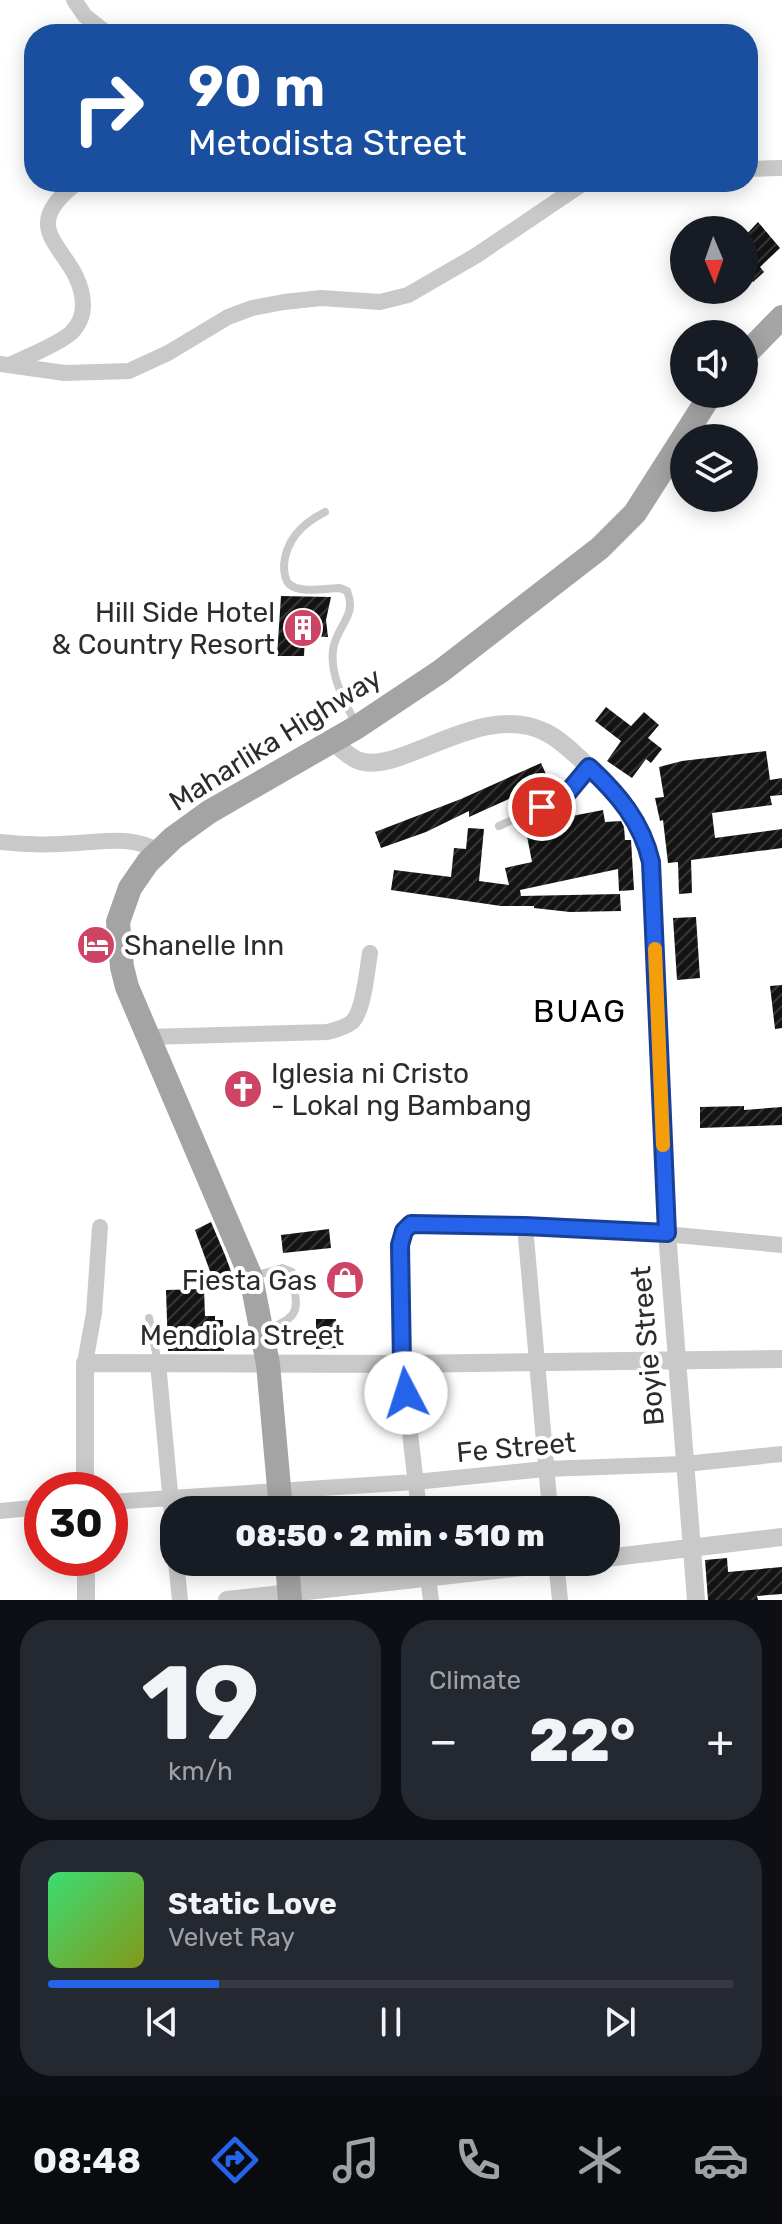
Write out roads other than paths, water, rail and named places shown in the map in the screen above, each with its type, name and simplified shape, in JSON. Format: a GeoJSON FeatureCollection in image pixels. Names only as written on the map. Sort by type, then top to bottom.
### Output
{"type":"FeatureCollection","features":[{"type":"Feature","properties":{"kind":"main road"},"geometry":{"type":"LineString","coordinates":[[758,342],[782,317]]}},
{"type":"Feature","properties":{"kind":"main road","name":"Maharlika Highway"},"geometry":{"type":"LineString","coordinates":[[280,1496],[264,1331],[251,1277],[148,1037],[122,967],[118,922],[130,888],[148,862],[173,838],[209,812],[357,727],[487,637],[600,548],[635,513],[702,408]]}},
{"type":"Feature","properties":{"kind":"street"},"geometry":{"type":"LineString","coordinates":[[74,0],[95,24]]}},
{"type":"Feature","properties":{"kind":"street"},"geometry":{"type":"LineString","coordinates":[[758,169],[782,168]]}},
{"type":"Feature","properties":{"kind":"street"},"geometry":{"type":"LineString","coordinates":[[5,364],[67,336],[79,323],[83,301],[78,280],[52,239],[47,223],[49,210],[68,192]]}},
{"type":"Feature","properties":{"kind":"street"},"geometry":{"type":"LineString","coordinates":[[5,364],[65,373],[129,371],[168,353],[228,317],[252,308],[308,299],[380,302],[408,295],[477,255],[570,192]]}},
{"type":"Feature","properties":{"kind":"street","name":"Boyie Street"},"geometry":{"type":"LineString","coordinates":[[332,741],[358,761],[383,761],[456,733],[519,723],[546,732],[616,792],[647,844],[651,862],[667,1233],[696,1600]]}},
{"type":"Feature","properties":{"kind":"street"},"geometry":{"type":"LineString","coordinates":[[0,842],[77,843],[128,839],[159,851]]}},
{"type":"Feature","properties":{"kind":"street"},"geometry":{"type":"LineString","coordinates":[[148,1037],[327,1032],[341,1028],[353,1022],[359,1010],[370,953]]}},
{"type":"Feature","properties":{"kind":"street"},"geometry":{"type":"LineString","coordinates":[[417,1496],[402,1364],[400,1245],[406,1227],[421,1222],[525,1226],[667,1233],[782,1245]]}},
{"type":"Feature","properties":{"kind":"street"},"geometry":{"type":"LineString","coordinates":[[525,1226],[548,1496]]}},
{"type":"Feature","properties":{"kind":"street"},"geometry":{"type":"LineString","coordinates":[[85,1472],[85,1363],[94,1313],[100,1227]]}},
{"type":"Feature","properties":{"kind":"street","name":"Mendiola Street"},"geometry":{"type":"LineString","coordinates":[[85,1363],[402,1364],[782,1359]]}},
{"type":"Feature","properties":{"kind":"street"},"geometry":{"type":"LineString","coordinates":[[158,1363],[171,1496]]}},
{"type":"Feature","properties":{"kind":"street","name":"Fe Street"},"geometry":{"type":"LineString","coordinates":[[310,1496],[545,1469],[685,1464],[782,1454]]}},
{"type":"Feature","properties":{"kind":"street","name":"Fe Street"},"geometry":{"type":"LineString","coordinates":[[128,1501],[160,1500]]}},
{"type":"Feature","properties":{"kind":"street"},"geometry":{"type":"LineString","coordinates":[[0,1511],[24,1509]]}},
{"type":"Feature","properties":{"kind":"street"},"geometry":{"type":"LineString","coordinates":[[620,1556],[782,1537]]}},
{"type":"Feature","properties":{"kind":"street"},"geometry":{"type":"LineString","coordinates":[[86,1576],[86,1600]]}},
{"type":"Feature","properties":{"kind":"street"},"geometry":{"type":"LineString","coordinates":[[177,1576],[180,1600]]}},
{"type":"Feature","properties":{"kind":"street"},"geometry":{"type":"LineString","coordinates":[[227,1600],[289,1584],[368,1576]]}},
{"type":"Feature","properties":{"kind":"street"},"geometry":{"type":"LineString","coordinates":[[429,1576],[431,1600]]}},
{"type":"Feature","properties":{"kind":"street"},"geometry":{"type":"LineString","coordinates":[[560,1576],[560,1600]]}},
{"type":"Feature","properties":{"kind":"lane"},"geometry":{"type":"LineString","coordinates":[[325,512],[300,528],[292,539],[286,551],[285,574],[290,584],[297,588],[340,588],[347,591],[350,597],[350,617],[340,630],[333,651],[336,678],[357,727]]}},
{"type":"Feature","properties":{"kind":"lane"},"geometry":{"type":"LineString","coordinates":[[499,826],[564,797],[589,767]]}},
{"type":"Feature","properties":{"kind":"lane"},"geometry":{"type":"LineString","coordinates":[[251,1277],[282,1268],[292,1272],[297,1307],[295,1314],[284,1323],[264,1331]]}},
{"type":"Feature","properties":{"kind":"lane"},"geometry":{"type":"LineString","coordinates":[[149,1318],[158,1363]]}},
{"type":"Feature","properties":{"kind":"lane"},"geometry":{"type":"LineString","coordinates":[[289,1584],[354,1576]]}},
{"type":"Feature","properties":{"kind":"place","name":"Hill Side Hotel & Country Resort"},"geometry":{"type":"Point","coordinates":[303,628]}},
{"type":"Feature","properties":{"kind":"place","name":"Shanelle Inn"},"geometry":{"type":"Point","coordinates":[96,945]}},
{"type":"Feature","properties":{"kind":"place","name":"Iglesia ni Cristo - Lokal ng Bambang"},"geometry":{"type":"Point","coordinates":[243,1089]}},
{"type":"Feature","properties":{"kind":"place","name":"Fiesta Gas"},"geometry":{"type":"Point","coordinates":[345,1280]}},
{"type":"Feature","properties":{"kind":"district","name":"BUAG"},"geometry":{"type":"Point","coordinates":[580,1011]}}]}
